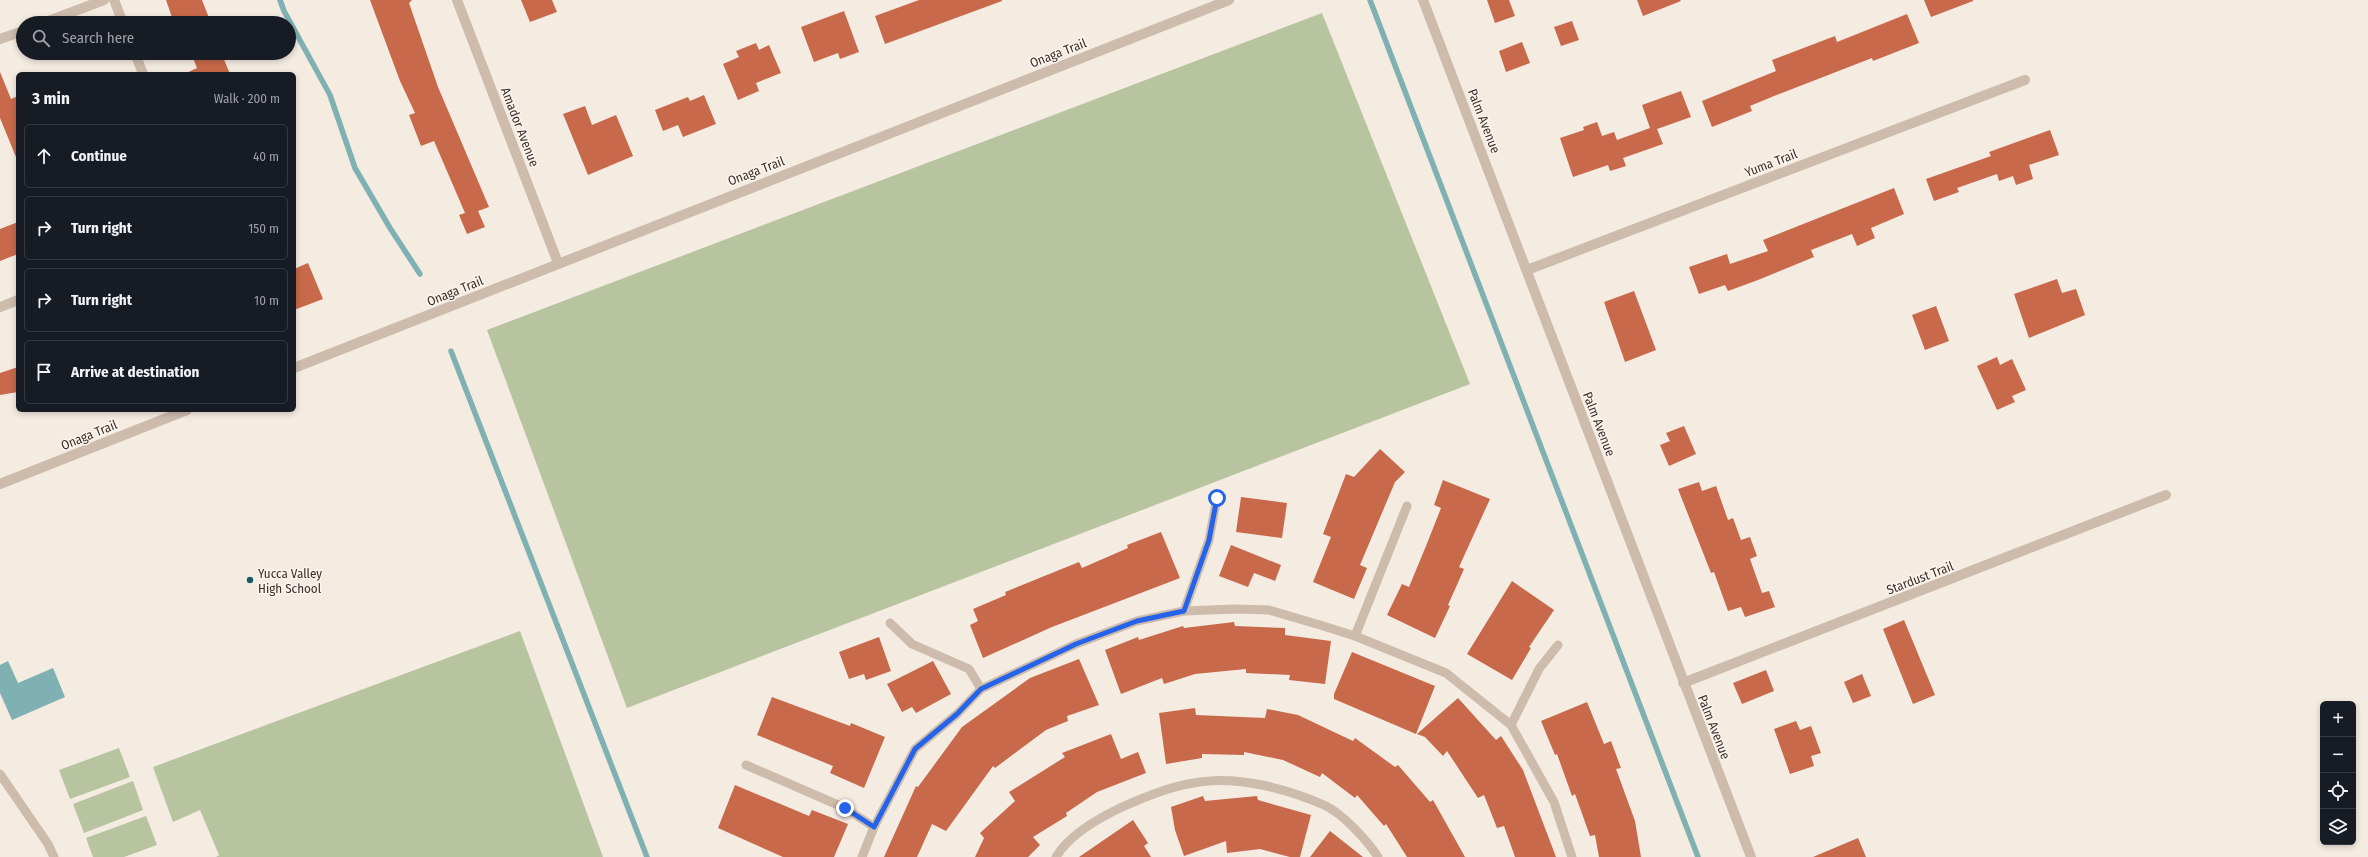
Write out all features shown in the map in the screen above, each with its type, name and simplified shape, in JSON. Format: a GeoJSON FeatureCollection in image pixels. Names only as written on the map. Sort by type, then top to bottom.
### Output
{"type":"FeatureCollection","features":[{"type":"Feature","properties":{"kind":"street"},"geometry":{"type":"LineString","coordinates":[[62,16],[104,0]]}},
{"type":"Feature","properties":{"kind":"street"},"geometry":{"type":"LineString","coordinates":[[114,0],[120,16]]}},
{"type":"Feature","properties":{"kind":"street","name":"Amador Avenue"},"geometry":{"type":"LineString","coordinates":[[457,0],[558,263]]}},
{"type":"Feature","properties":{"kind":"street","name":"Onaga Trail"},"geometry":{"type":"LineString","coordinates":[[296,367],[1229,0]]}},
{"type":"Feature","properties":{"kind":"street","name":"Palm Avenue"},"geometry":{"type":"LineString","coordinates":[[1423,0],[1683,683],[1751,857]]}},
{"type":"Feature","properties":{"kind":"street"},"geometry":{"type":"LineString","coordinates":[[0,39],[16,33]]}},
{"type":"Feature","properties":{"kind":"street"},"geometry":{"type":"LineString","coordinates":[[138,60],[142,72]]}},
{"type":"Feature","properties":{"kind":"street","name":"Yuma Trail"},"geometry":{"type":"LineString","coordinates":[[1526,270],[2025,80]]}},
{"type":"Feature","properties":{"kind":"street"},"geometry":{"type":"LineString","coordinates":[[0,307],[16,301]]}},
{"type":"Feature","properties":{"kind":"street","name":"Onaga Trail"},"geometry":{"type":"LineString","coordinates":[[0,484],[183,412]]}},
{"type":"Feature","properties":{"kind":"street","name":"Stardust Trail"},"geometry":{"type":"LineString","coordinates":[[1683,683],[2166,495]]}},
{"type":"Feature","properties":{"kind":"lane"},"geometry":{"type":"LineString","coordinates":[[1184,611],[1209,540],[1217,498]]}},
{"type":"Feature","properties":{"kind":"lane"},"geometry":{"type":"LineString","coordinates":[[1355,636],[1407,506]]}},
{"type":"Feature","properties":{"kind":"lane"},"geometry":{"type":"LineString","coordinates":[[862,857],[874,827],[915,749],[957,714],[981,689],[1076,644],[1137,621],[1184,611],[1269,610],[1355,636],[1446,673],[1511,724],[1534,763],[1554,802],[1572,857]]}},
{"type":"Feature","properties":{"kind":"lane"},"geometry":{"type":"LineString","coordinates":[[890,623],[912,644],[969,669],[981,689]]}},
{"type":"Feature","properties":{"kind":"lane"},"geometry":{"type":"LineString","coordinates":[[1511,724],[1539,669],[1558,645]]}},
{"type":"Feature","properties":{"kind":"lane"},"geometry":{"type":"LineString","coordinates":[[746,765],[845,808],[874,827]]}},
{"type":"Feature","properties":{"kind":"lane"},"geometry":{"type":"LineString","coordinates":[[0,774],[48,844],[54,857]]}},
{"type":"Feature","properties":{"kind":"lane"},"geometry":{"type":"LineString","coordinates":[[1056,857],[1062,847],[1102,817],[1142,798],[1200,782],[1248,782],[1278,789],[1325,806],[1354,829],[1378,857]]}},
{"type":"Feature","properties":{"kind":"green space"},"geometry":{"type":"Polygon","coordinates":[[[1322,13],[1470,384],[627,708],[487,330],[1322,13]]]}},
{"type":"Feature","properties":{"kind":"green space"},"geometry":{"type":"Polygon","coordinates":[[[520,631],[603,857],[216,857],[219,855],[200,810],[173,822],[153,767],[520,631]]]}},
{"type":"Feature","properties":{"kind":"green space"},"geometry":{"type":"Polygon","coordinates":[[[119,748],[130,777],[70,799],[59,770],[119,748]]]}},
{"type":"Feature","properties":{"kind":"green space"},"geometry":{"type":"Polygon","coordinates":[[[133,781],[143,810],[84,833],[73,804],[133,781]]]}},
{"type":"Feature","properties":{"kind":"green space"},"geometry":{"type":"Polygon","coordinates":[[[146,816],[157,845],[124,857],[93,857],[86,838],[146,816]]]}},
{"type":"Feature","properties":{"kind":"water"},"geometry":{"type":"Polygon","coordinates":[[[8,661],[18,683],[53,668],[65,697],[12,720],[0,693],[0,665],[8,661]]]}},
{"type":"Feature","properties":{"kind":"building"},"geometry":{"type":"Polygon","coordinates":[[[166,0],[202,0],[208,16],[172,16],[166,0]]]}},
{"type":"Feature","properties":{"kind":"building"},"geometry":{"type":"Polygon","coordinates":[[[370,0],[412,0],[409,3],[438,87],[489,207],[478,211],[485,227],[467,234],[459,215],[465,213],[434,141],[421,146],[409,115],[415,113],[400,81],[370,0]]]}},
{"type":"Feature","properties":{"kind":"building"},"geometry":{"type":"Polygon","coordinates":[[[521,0],[552,0],[557,12],[530,22],[521,0]]]}},
{"type":"Feature","properties":{"kind":"building"},"geometry":{"type":"Polygon","coordinates":[[[919,0],[1002,1],[885,44],[875,16],[919,0]]]}},
{"type":"Feature","properties":{"kind":"building"},"geometry":{"type":"Polygon","coordinates":[[[1487,0],[1509,0],[1515,16],[1495,23],[1487,0]]]}},
{"type":"Feature","properties":{"kind":"building"},"geometry":{"type":"Polygon","coordinates":[[[1637,0],[1680,0],[1681,1],[1643,16],[1637,0]]]}},
{"type":"Feature","properties":{"kind":"building"},"geometry":{"type":"Polygon","coordinates":[[[1924,0],[1973,0],[1973,1],[1931,17],[1924,0]]]}},
{"type":"Feature","properties":{"kind":"building"},"geometry":{"type":"Polygon","coordinates":[[[844,11],[859,52],[840,59],[838,53],[814,62],[801,27],[844,11]]]}},
{"type":"Feature","properties":{"kind":"building"},"geometry":{"type":"Polygon","coordinates":[[[1907,14],[1919,43],[1873,61],[1872,58],[1774,96],[1750,106],[1752,111],[1712,127],[1702,101],[1776,71],[1772,60],[1835,36],[1837,42],[1907,14]]]}},
{"type":"Feature","properties":{"kind":"building"},"geometry":{"type":"Polygon","coordinates":[[[1572,21],[1579,40],[1561,46],[1554,27],[1572,21]]]}},
{"type":"Feature","properties":{"kind":"building"},"geometry":{"type":"Polygon","coordinates":[[[1522,42],[1530,63],[1506,72],[1499,51],[1522,42]]]}},
{"type":"Feature","properties":{"kind":"building"},"geometry":{"type":"Polygon","coordinates":[[[756,43],[759,50],[769,45],[781,73],[756,83],[759,91],[738,100],[723,64],[739,57],[736,51],[756,43]]]}},
{"type":"Feature","properties":{"kind":"building"},"geometry":{"type":"Polygon","coordinates":[[[194,60],[224,60],[229,72],[188,72],[197,68],[194,60]]]}},
{"type":"Feature","properties":{"kind":"building"},"geometry":{"type":"Polygon","coordinates":[[[0,72],[11,99],[16,97],[16,157],[0,118],[0,72]]]}},
{"type":"Feature","properties":{"kind":"building"},"geometry":{"type":"Polygon","coordinates":[[[1681,91],[1691,117],[1657,129],[1663,144],[1623,158],[1626,166],[1610,171],[1608,165],[1573,177],[1560,138],[1584,130],[1583,127],[1597,122],[1602,136],[1614,132],[1617,140],[1650,128],[1642,105],[1681,91]]]}},
{"type":"Feature","properties":{"kind":"building"},"geometry":{"type":"Polygon","coordinates":[[[704,95],[716,124],[683,137],[678,125],[663,131],[655,110],[688,97],[690,101],[704,95]]]}},
{"type":"Feature","properties":{"kind":"building"},"geometry":{"type":"Polygon","coordinates":[[[585,106],[592,125],[616,115],[633,156],[588,175],[563,114],[585,106]]]}},
{"type":"Feature","properties":{"kind":"building"},"geometry":{"type":"Polygon","coordinates":[[[2050,130],[2059,155],[2029,165],[2033,179],[2016,185],[2013,176],[1999,181],[1997,174],[1957,188],[1959,192],[1934,201],[1926,179],[1991,156],[1989,152],[2050,130]]]}},
{"type":"Feature","properties":{"kind":"building"},"geometry":{"type":"Polygon","coordinates":[[[1894,188],[1904,214],[1871,228],[1875,238],[1857,246],[1852,234],[1811,250],[1814,257],[1758,280],[1728,291],[1725,285],[1699,294],[1689,267],[1727,254],[1730,264],[1768,251],[1763,240],[1894,188]]]}},
{"type":"Feature","properties":{"kind":"building"},"geometry":{"type":"Polygon","coordinates":[[[16,223],[16,255],[0,261],[0,229],[16,223]]]}},
{"type":"Feature","properties":{"kind":"building"},"geometry":{"type":"Polygon","coordinates":[[[308,263],[323,299],[296,309],[296,268],[308,263]]]}},
{"type":"Feature","properties":{"kind":"building"},"geometry":{"type":"Polygon","coordinates":[[[2057,279],[2062,293],[2076,289],[2085,315],[2029,338],[2014,294],[2057,279]]]}},
{"type":"Feature","properties":{"kind":"building"},"geometry":{"type":"Polygon","coordinates":[[[1634,291],[1656,350],[1625,362],[1604,302],[1634,291]]]}},
{"type":"Feature","properties":{"kind":"building"},"geometry":{"type":"Polygon","coordinates":[[[1936,306],[1949,341],[1925,350],[1912,315],[1936,306]]]}},
{"type":"Feature","properties":{"kind":"building"},"geometry":{"type":"Polygon","coordinates":[[[1997,357],[2000,365],[2012,359],[2026,390],[2012,396],[2015,402],[1997,410],[1977,366],[1997,357]]]}},
{"type":"Feature","properties":{"kind":"building"},"geometry":{"type":"Polygon","coordinates":[[[16,368],[16,392],[0,395],[0,373],[16,368]]]}},
{"type":"Feature","properties":{"kind":"building"},"geometry":{"type":"Polygon","coordinates":[[[1684,426],[1696,454],[1669,466],[1660,445],[1670,441],[1666,433],[1684,426]]]}},
{"type":"Feature","properties":{"kind":"building"},"geometry":{"type":"Polygon","coordinates":[[[1380,449],[1405,472],[1395,482],[1360,565],[1367,568],[1354,599],[1313,582],[1331,537],[1323,534],[1346,474],[1354,477],[1380,449]]]}},
{"type":"Feature","properties":{"kind":"building"},"geometry":{"type":"Polygon","coordinates":[[[1443,480],[1490,499],[1459,567],[1464,569],[1448,605],[1450,606],[1435,638],[1387,615],[1402,584],[1409,587],[1441,508],[1434,505],[1443,480]]]}},
{"type":"Feature","properties":{"kind":"building"},"geometry":{"type":"Polygon","coordinates":[[[1699,482],[1702,491],[1716,486],[1728,520],[1733,518],[1741,540],[1750,537],[1757,556],[1750,559],[1762,593],[1769,591],[1775,607],[1745,617],[1741,607],[1728,611],[1714,572],[1711,573],[1678,489],[1699,482]]]}},
{"type":"Feature","properties":{"kind":"building"},"geometry":{"type":"Polygon","coordinates":[[[1241,497],[1287,503],[1282,538],[1236,532],[1241,497]]]}},
{"type":"Feature","properties":{"kind":"building"},"geometry":{"type":"Polygon","coordinates":[[[1161,532],[1180,578],[1052,627],[983,658],[970,625],[978,621],[973,609],[1006,595],[1005,592],[1079,562],[1082,568],[1128,548],[1127,545],[1161,532]]]}},
{"type":"Feature","properties":{"kind":"building"},"geometry":{"type":"Polygon","coordinates":[[[1231,545],[1281,565],[1275,581],[1254,573],[1248,587],[1219,576],[1231,545]]]}},
{"type":"Feature","properties":{"kind":"building"},"geometry":{"type":"Polygon","coordinates":[[[1512,581],[1554,610],[1529,647],[1531,648],[1512,680],[1467,654],[1512,581]]]}},
{"type":"Feature","properties":{"kind":"building"},"geometry":{"type":"Polygon","coordinates":[[[1904,620],[1935,695],[1913,704],[1883,629],[1904,620]]]}},
{"type":"Feature","properties":{"kind":"building"},"geometry":{"type":"Polygon","coordinates":[[[1234,622],[1235,626],[1285,628],[1285,635],[1331,641],[1325,684],[1289,680],[1290,675],[1246,673],[1246,669],[1195,674],[1164,684],[1162,678],[1121,694],[1105,650],[1138,637],[1139,640],[1183,626],[1184,628],[1234,622]]]}},
{"type":"Feature","properties":{"kind":"building"},"geometry":{"type":"Polygon","coordinates":[[[879,637],[891,671],[866,680],[864,674],[849,679],[839,652],[879,637]]]}},
{"type":"Feature","properties":{"kind":"building"},"geometry":{"type":"Polygon","coordinates":[[[1352,652],[1435,686],[1416,734],[1334,699],[1334,694],[1352,652]]]}},
{"type":"Feature","properties":{"kind":"building"},"geometry":{"type":"Polygon","coordinates":[[[1079,659],[1099,705],[1067,716],[1068,721],[1046,730],[995,768],[993,766],[946,831],[932,824],[917,857],[884,857],[916,786],[918,787],[962,727],[1030,678],[1079,659]]]}},
{"type":"Feature","properties":{"kind":"building"},"geometry":{"type":"Polygon","coordinates":[[[933,661],[951,694],[916,713],[912,707],[902,712],[887,684],[933,661]]]}},
{"type":"Feature","properties":{"kind":"building"},"geometry":{"type":"Polygon","coordinates":[[[1766,670],[1774,691],[1742,704],[1733,683],[1766,670]]]}},
{"type":"Feature","properties":{"kind":"building"},"geometry":{"type":"Polygon","coordinates":[[[1862,674],[1871,696],[1853,703],[1844,682],[1862,674]]]}},
{"type":"Feature","properties":{"kind":"building"},"geometry":{"type":"Polygon","coordinates":[[[772,697],[850,726],[851,723],[885,737],[864,788],[830,773],[833,766],[757,735],[772,697]]]}},
{"type":"Feature","properties":{"kind":"building"},"geometry":{"type":"Polygon","coordinates":[[[1458,698],[1496,740],[1501,736],[1523,770],[1556,857],[1515,857],[1504,826],[1497,828],[1484,795],[1478,798],[1447,751],[1443,756],[1425,737],[1417,734],[1458,698]]]}},
{"type":"Feature","properties":{"kind":"building"},"geometry":{"type":"Polygon","coordinates":[[[1587,702],[1604,744],[1611,741],[1621,768],[1616,769],[1635,821],[1641,857],[1599,857],[1595,835],[1590,836],[1575,794],[1572,796],[1557,754],[1555,755],[1541,721],[1587,702]]]}},
{"type":"Feature","properties":{"kind":"building"},"geometry":{"type":"Polygon","coordinates":[[[1195,708],[1196,715],[1265,718],[1267,709],[1298,715],[1353,741],[1355,738],[1395,767],[1398,765],[1430,802],[1433,800],[1465,857],[1407,857],[1386,824],[1384,826],[1357,795],[1355,798],[1322,773],[1320,777],[1283,760],[1244,752],[1244,755],[1202,754],[1202,758],[1166,764],[1159,713],[1195,708]]]}},
{"type":"Feature","properties":{"kind":"building"},"geometry":{"type":"Polygon","coordinates":[[[1796,721],[1800,730],[1811,726],[1821,753],[1811,756],[1814,766],[1790,774],[1774,729],[1796,721]]]}},
{"type":"Feature","properties":{"kind":"building"},"geometry":{"type":"Polygon","coordinates":[[[1111,734],[1121,759],[1138,752],[1146,773],[1097,792],[1066,813],[1067,816],[1033,837],[1040,845],[1028,857],[975,857],[984,838],[980,833],[1015,801],[1009,792],[1065,757],[1062,753],[1111,734]]]}},
{"type":"Feature","properties":{"kind":"building"},"geometry":{"type":"Polygon","coordinates":[[[735,785],[809,816],[812,810],[848,824],[834,857],[783,857],[718,828],[735,785]]]}},
{"type":"Feature","properties":{"kind":"building"},"geometry":{"type":"Polygon","coordinates":[[[1203,796],[1205,801],[1257,796],[1258,800],[1311,815],[1300,857],[1290,857],[1260,849],[1227,853],[1226,841],[1184,856],[1175,830],[1171,807],[1203,796]]]}},
{"type":"Feature","properties":{"kind":"building"},"geometry":{"type":"Polygon","coordinates":[[[1133,820],[1148,843],[1144,846],[1151,857],[1079,857],[1133,820]]]}},
{"type":"Feature","properties":{"kind":"building"},"geometry":{"type":"Polygon","coordinates":[[[1330,831],[1363,857],[1310,857],[1330,831]]]}},
{"type":"Feature","properties":{"kind":"building"},"geometry":{"type":"Polygon","coordinates":[[[1858,838],[1866,857],[1813,857],[1858,838]]]}},
{"type":"Feature","properties":{"kind":"waterway"},"geometry":{"type":"LineString","coordinates":[[280,0],[287,16]]}},
{"type":"Feature","properties":{"kind":"waterway"},"geometry":{"type":"LineString","coordinates":[[1370,0],[1698,857]]}},
{"type":"Feature","properties":{"kind":"waterway"},"geometry":{"type":"LineString","coordinates":[[296,33],[330,95],[355,168],[390,228],[420,274]]}},
{"type":"Feature","properties":{"kind":"waterway"},"geometry":{"type":"LineString","coordinates":[[451,351],[647,857]]}},
{"type":"Feature","properties":{"kind":"place","name":"Yucca Valley High School"},"geometry":{"type":"Point","coordinates":[250,580]}},
{"type":"Feature","properties":{"kind":"route"},"geometry":{"type":"LineString","coordinates":[[845,808],[874,827],[915,749],[937,729],[957,714],[981,689],[1076,644],[1137,621],[1184,611],[1209,540],[1217,498]]}}]}
